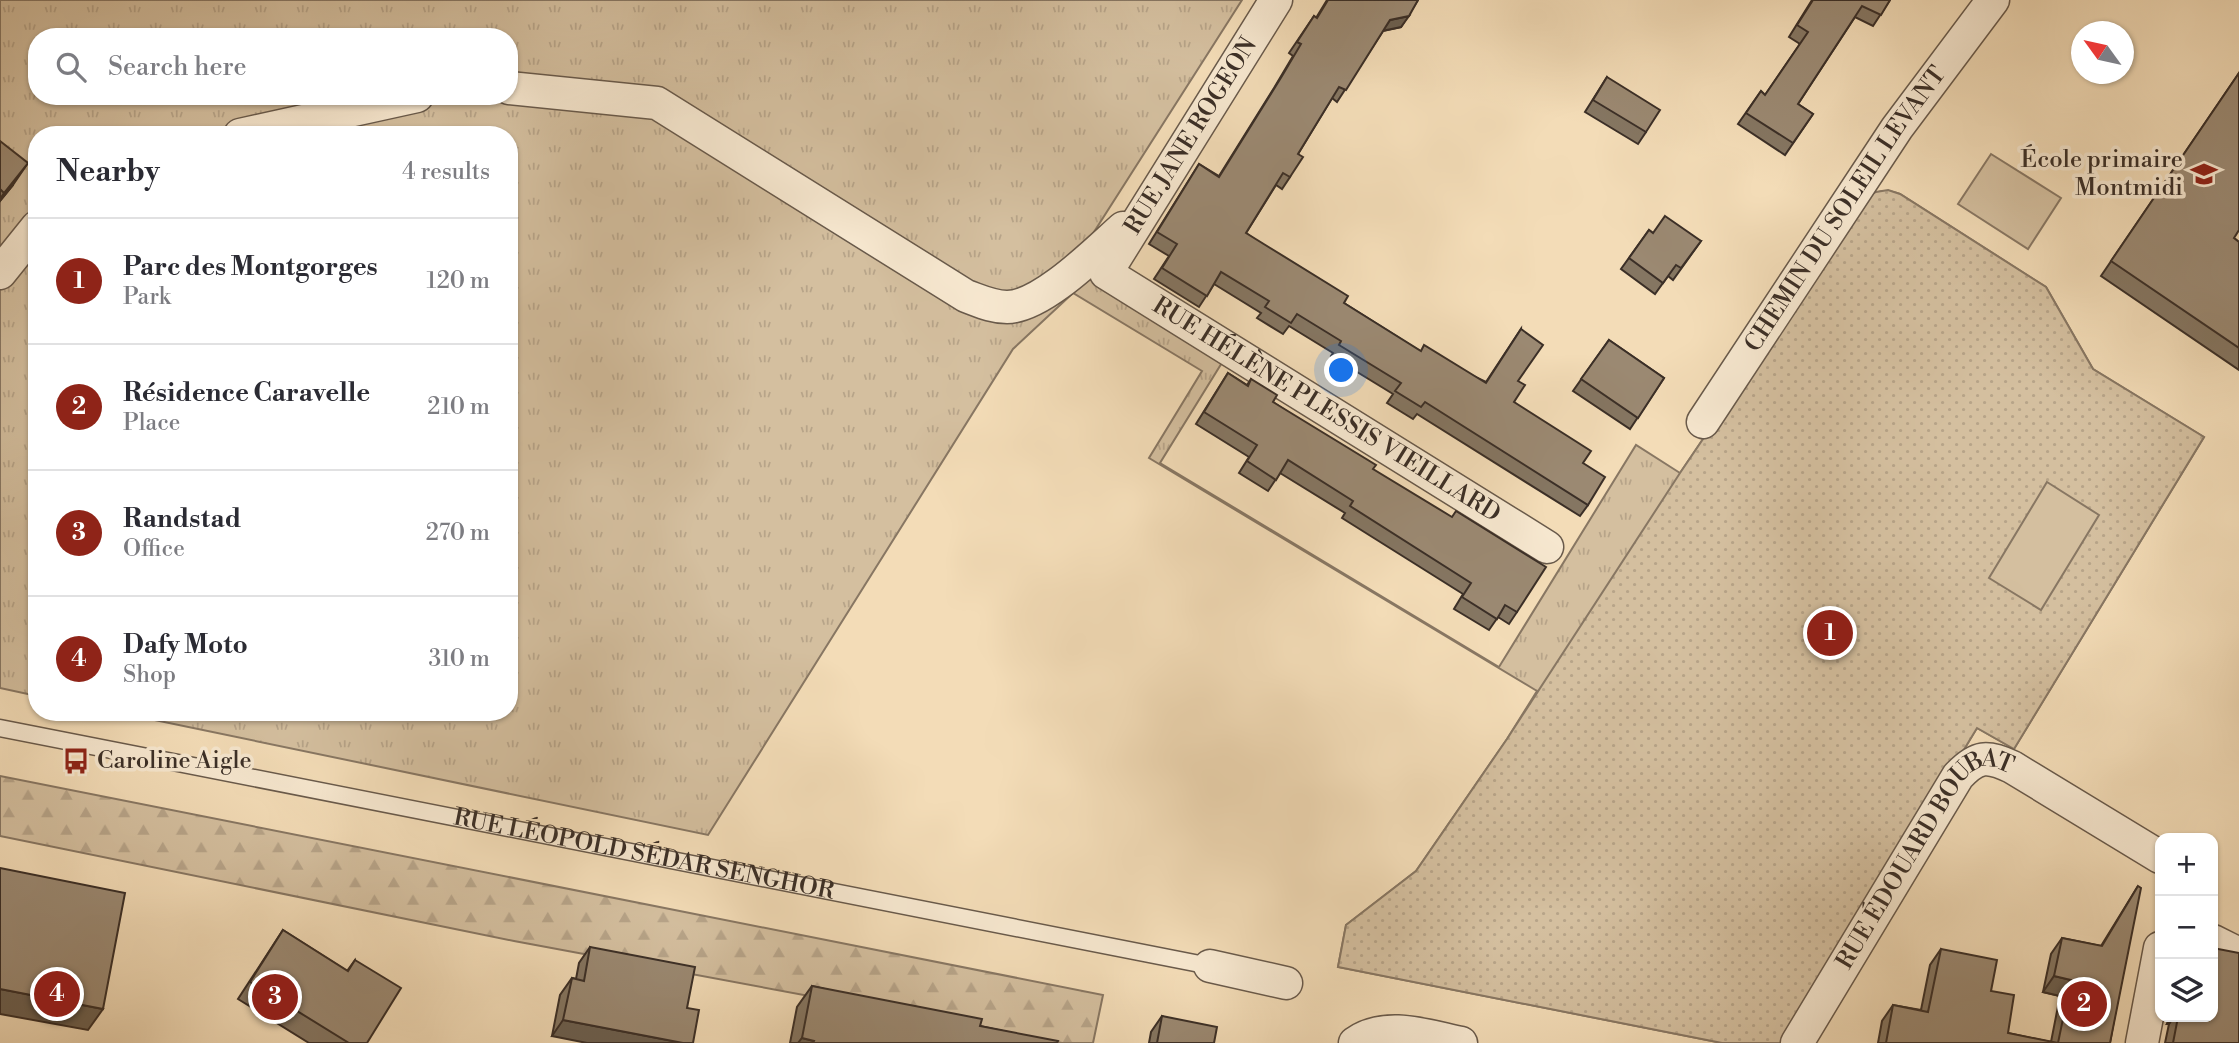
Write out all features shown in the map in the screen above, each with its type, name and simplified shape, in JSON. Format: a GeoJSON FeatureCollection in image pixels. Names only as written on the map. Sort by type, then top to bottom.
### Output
{"type":"FeatureCollection","features":[{"type":"Feature","properties":{"kind":"street","name":"RUE JANE ROGEON"},"geometry":{"type":"LineString","coordinates":[[1106,273],[1276,0]]}},
{"type":"Feature","properties":{"kind":"street","name":"CHEMIN DU SOLEIL LEVANT"},"geometry":{"type":"LineString","coordinates":[[1703,422],[1897,128],[1993,0]]}},
{"type":"Feature","properties":{"kind":"street"},"geometry":{"type":"LineString","coordinates":[[518,89],[657,103],[965,296],[991,306],[1010,307],[1031,302],[1052,288],[1146,209]]}},
{"type":"Feature","properties":{"kind":"street"},"geometry":{"type":"LineString","coordinates":[[281,126],[376,105]]}},
{"type":"Feature","properties":{"kind":"street"},"geometry":{"type":"LineString","coordinates":[[0,273],[28,238]]}},
{"type":"Feature","properties":{"kind":"street","name":"RUE HÉLÈNE PLESSIS VIEILLARD"},"geometry":{"type":"LineString","coordinates":[[1106,273],[1547,547]]}},
{"type":"Feature","properties":{"kind":"street","name":"RUE ÉDOUARD BOUBAT"},"geometry":{"type":"LineString","coordinates":[[1797,1043],[1958,776],[1969,764],[1983,758],[1997,760],[2012,767],[2155,855]]}},
{"type":"Feature","properties":{"kind":"street"},"geometry":{"type":"LineString","coordinates":[[2218,944],[2239,954]]}},
{"type":"Feature","properties":{"kind":"street"},"geometry":{"type":"LineString","coordinates":[[2142,1043],[2158,959]]}},
{"type":"Feature","properties":{"kind":"street","name":"RUE LÉOPOLD SÉDAR SENGHOR"},"geometry":{"type":"LineString","coordinates":[[1210,966],[1286,983]]}},
{"type":"Feature","properties":{"kind":"street"},"geometry":{"type":"LineString","coordinates":[[1359,1040],[1385,1031],[1408,1032],[1461,1043]]}},
{"type":"Feature","properties":{"kind":"lane","name":"RUE LÉOPOLD SÉDAR SENGHOR"},"geometry":{"type":"LineString","coordinates":[[0,729],[1210,966]]}},
{"type":"Feature","properties":{"kind":"green space"},"geometry":{"type":"Polygon","coordinates":[[[0,0],[1242,0],[1071,268],[1223,361],[1160,463],[1499,667],[1636,445],[1680,473],[1867,197],[1875,193],[1887,191],[1900,194],[2046,287],[2093,369],[2204,437],[2014,749],[1977,728],[1786,1043],[1722,1043],[1338,967],[1346,925],[1416,871],[1537,691],[1149,458],[1202,371],[1073,293],[1013,349],[708,835],[159,721],[518,721],[518,126],[28,126],[28,694],[0,688],[0,0]]]}},
{"type":"Feature","properties":{"kind":"green space"},"geometry":{"type":"Polygon","coordinates":[[[1991,154],[2061,198],[2028,249],[1958,204],[1991,154]]]}},
{"type":"Feature","properties":{"kind":"green space"},"geometry":{"type":"Polygon","coordinates":[[[1888,190],[1900,194],[2046,287],[2093,369],[2204,437],[2014,749],[1977,728],[1786,1043],[1722,1043],[1338,967],[1346,925],[1416,871],[1507,739],[1680,473],[1867,197],[1888,190]]]}},
{"type":"Feature","properties":{"kind":"green space"},"geometry":{"type":"Polygon","coordinates":[[[2047,482],[2099,515],[2041,610],[1989,578],[2047,482]]]}},
{"type":"Feature","properties":{"kind":"green space"},"geometry":{"type":"Polygon","coordinates":[[[0,776],[1103,995],[1093,1043],[1062,1043],[514,941],[0,836],[0,776]]]}},
{"type":"Feature","properties":{"kind":"building"},"geometry":{"type":"Polygon","coordinates":[[[1328,0],[1418,0],[1409,16],[1390,20],[1346,90],[1339,87],[1298,154],[1303,157],[1290,177],[1283,173],[1246,233],[1348,296],[1344,303],[1421,351],[1424,345],[1486,383],[1521,329],[1543,345],[1518,381],[1525,385],[1514,402],[1591,451],[1583,463],[1605,477],[1588,505],[1425,402],[1421,407],[1395,391],[1401,383],[1339,345],[1341,341],[1297,314],[1291,323],[1265,307],[1269,301],[1221,272],[1207,296],[1162,268],[1177,244],[1157,232],[1199,164],[1219,177],[1301,44],[1297,42],[1328,0]]]}},
{"type":"Feature","properties":{"kind":"building"},"geometry":{"type":"Polygon","coordinates":[[[1813,0],[1890,0],[1881,15],[1862,6],[1798,104],[1813,114],[1793,143],[1746,113],[1761,91],[1765,95],[1808,32],[1797,25],[1813,0]]]}},
{"type":"Feature","properties":{"kind":"building","name":"École primaire Montmidi"},"geometry":{"type":"Polygon","coordinates":[[[2239,73],[2239,230],[2234,238],[2239,242],[2239,348],[2111,261],[2239,73]]]}},
{"type":"Feature","properties":{"kind":"building"},"geometry":{"type":"Polygon","coordinates":[[[1607,77],[1660,110],[1646,132],[1593,100],[1607,77]]]}},
{"type":"Feature","properties":{"kind":"building"},"geometry":{"type":"Polygon","coordinates":[[[0,141],[28,163],[4,193],[0,189],[0,141]]]}},
{"type":"Feature","properties":{"kind":"building"},"geometry":{"type":"Polygon","coordinates":[[[1665,216],[1701,241],[1681,268],[1676,265],[1663,283],[1629,258],[1649,230],[1653,233],[1665,216]]]}},
{"type":"Feature","properties":{"kind":"building"},"geometry":{"type":"Polygon","coordinates":[[[1609,340],[1664,378],[1638,418],[1581,379],[1609,340]]]}},
{"type":"Feature","properties":{"kind":"building"},"geometry":{"type":"Polygon","coordinates":[[[1228,373],[1248,386],[1251,379],[1277,395],[1273,402],[1376,465],[1373,469],[1452,517],[1456,511],[1546,567],[1517,612],[1505,605],[1497,619],[1462,597],[1471,583],[1350,506],[1353,501],[1288,460],[1276,480],[1247,461],[1257,445],[1204,412],[1228,373]]]}},
{"type":"Feature","properties":{"kind":"building"},"geometry":{"type":"Polygon","coordinates":[[[0,868],[125,893],[103,1009],[0,989],[0,868]]]}},
{"type":"Feature","properties":{"kind":"building"},"geometry":{"type":"Polygon","coordinates":[[[2138,886],[2141,888],[2110,1043],[2058,1043],[2071,980],[2054,976],[2062,938],[2102,946],[2138,886]]]}},
{"type":"Feature","properties":{"kind":"building"},"geometry":{"type":"Polygon","coordinates":[[[283,930],[348,971],[355,960],[401,988],[367,1043],[349,1043],[250,982],[283,930]]]}},
{"type":"Feature","properties":{"kind":"building"},"geometry":{"type":"Polygon","coordinates":[[[590,947],[695,967],[687,1008],[699,1010],[693,1043],[563,1020],[572,978],[584,981],[590,947]]]}},
{"type":"Feature","properties":{"kind":"building"},"geometry":{"type":"Polygon","coordinates":[[[1941,949],[1997,960],[1991,991],[2014,995],[2008,1033],[2058,1043],[1886,1043],[1893,1005],[1928,1012],[1941,949]]]}},
{"type":"Feature","properties":{"kind":"building"},"geometry":{"type":"Polygon","coordinates":[[[2218,949],[2239,953],[2239,1043],[2173,1043],[2177,1022],[2218,1022],[2218,949]]]}},
{"type":"Feature","properties":{"kind":"building"},"geometry":{"type":"Polygon","coordinates":[[[812,986],[982,1019],[980,1026],[1058,1041],[813,1043],[814,1041],[802,1038],[812,986]]]}},
{"type":"Feature","properties":{"kind":"building"},"geometry":{"type":"Polygon","coordinates":[[[1162,1016],[1217,1027],[1214,1043],[1157,1043],[1162,1016]]]}},
{"type":"Feature","properties":{"kind":"place","name":"École primaire Montmidi"},"geometry":{"type":"Point","coordinates":[2204,174]}},
{"type":"Feature","properties":{"kind":"place","name":"Parc des Montgorges"},"geometry":{"type":"Point","coordinates":[1830,633]}},
{"type":"Feature","properties":{"kind":"place","name":"Caroline Aigle"},"geometry":{"type":"Point","coordinates":[76,761]}},
{"type":"Feature","properties":{"kind":"place","name":"Dafy Moto"},"geometry":{"type":"Point","coordinates":[57,994]}},
{"type":"Feature","properties":{"kind":"place","name":"Randstad"},"geometry":{"type":"Point","coordinates":[275,997]}},
{"type":"Feature","properties":{"kind":"place","name":"Résidence Caravelle"},"geometry":{"type":"Point","coordinates":[2084,1004]}}]}
